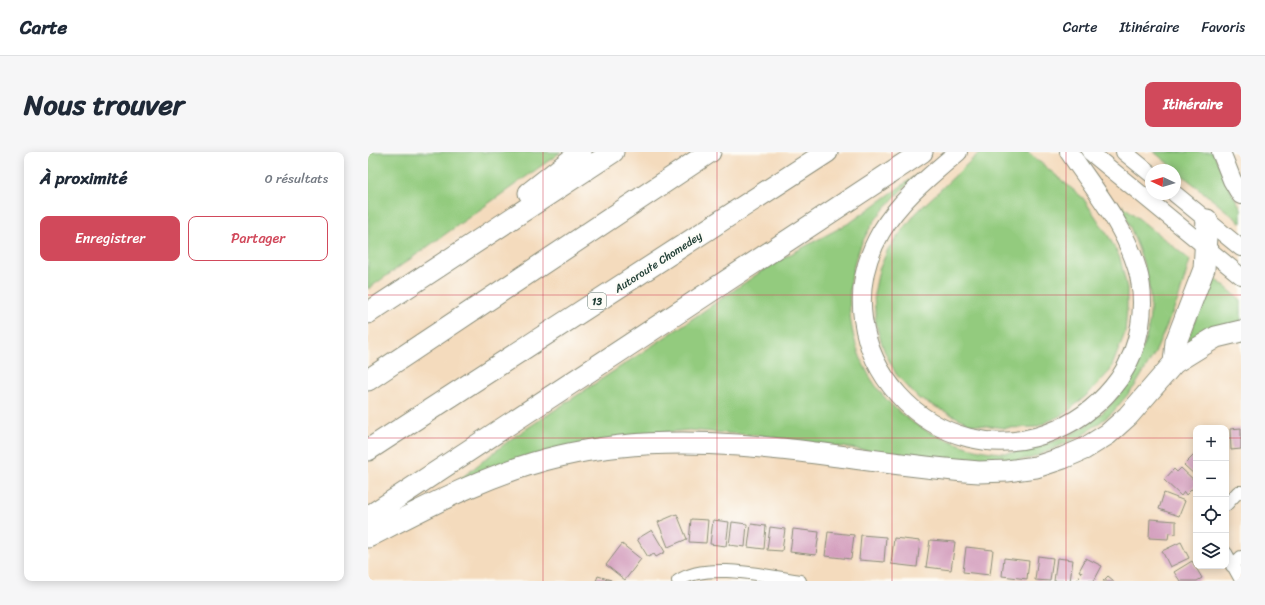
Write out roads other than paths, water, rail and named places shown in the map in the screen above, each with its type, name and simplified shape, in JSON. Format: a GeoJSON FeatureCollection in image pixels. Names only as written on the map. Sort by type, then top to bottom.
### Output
{"type":"FeatureCollection","features":[{"type":"Feature","properties":{"kind":"highway"},"geometry":{"type":"LineString","coordinates":[[412,284],[581,152]]}},
{"type":"Feature","properties":{"kind":"highway"},"geometry":{"type":"LineString","coordinates":[[368,313],[613,152]]}},
{"type":"Feature","properties":{"kind":"highway"},"geometry":{"type":"LineString","coordinates":[[368,380],[710,152]]}},
{"type":"Feature","properties":{"kind":"highway","name":"Autoroute Chomedey"},"geometry":{"type":"LineString","coordinates":[[368,450],[827,152]]}},
{"type":"Feature","properties":{"kind":"highway"},"geometry":{"type":"LineString","coordinates":[[368,517],[922,152]]}},
{"type":"Feature","properties":{"kind":"highway"},"geometry":{"type":"LineString","coordinates":[[1174,363],[1176,342],[1204,269],[1207,247],[1207,220]]}},
{"type":"Feature","properties":{"kind":"highway"},"geometry":{"type":"LineString","coordinates":[[368,537],[458,491],[500,474],[560,456],[635,444],[678,442],[736,444],[979,472],[1007,471],[1036,467],[1075,453],[1108,434],[1138,406],[1174,363],[1216,336],[1241,331]]}},
{"type":"Feature","properties":{"kind":"main road"},"geometry":{"type":"LineString","coordinates":[[958,152],[909,195],[880,233],[864,276],[862,298],[863,320],[872,354],[881,373],[894,391],[911,408],[931,422],[953,433],[976,439],[998,441],[1024,440],[1048,433],[1071,423],[1091,409],[1110,391],[1124,371],[1138,336],[1142,296],[1138,269],[1114,219],[1069,152]]}},
{"type":"Feature","properties":{"kind":"main road"},"geometry":{"type":"LineString","coordinates":[[1090,152],[1241,276]]}},
{"type":"Feature","properties":{"kind":"main road"},"geometry":{"type":"LineString","coordinates":[[1124,152],[1145,169]]}},
{"type":"Feature","properties":{"kind":"main road"},"geometry":{"type":"LineString","coordinates":[[1221,152],[1232,180],[1241,195]]}},
{"type":"Feature","properties":{"kind":"main road"},"geometry":{"type":"LineString","coordinates":[[1181,199],[1241,248]]}},
{"type":"Feature","properties":{"kind":"street"},"geometry":{"type":"LineString","coordinates":[[1229,502],[1238,492],[1241,492]]}},
{"type":"Feature","properties":{"kind":"street"},"geometry":{"type":"LineString","coordinates":[[1232,566],[1241,557]]}},
{"type":"Feature","properties":{"kind":"street"},"geometry":{"type":"LineString","coordinates":[[1229,560],[1241,580]]}},
{"type":"Feature","properties":{"kind":"street"},"geometry":{"type":"LineString","coordinates":[[678,581],[696,572],[739,572],[800,581]]}}]}
